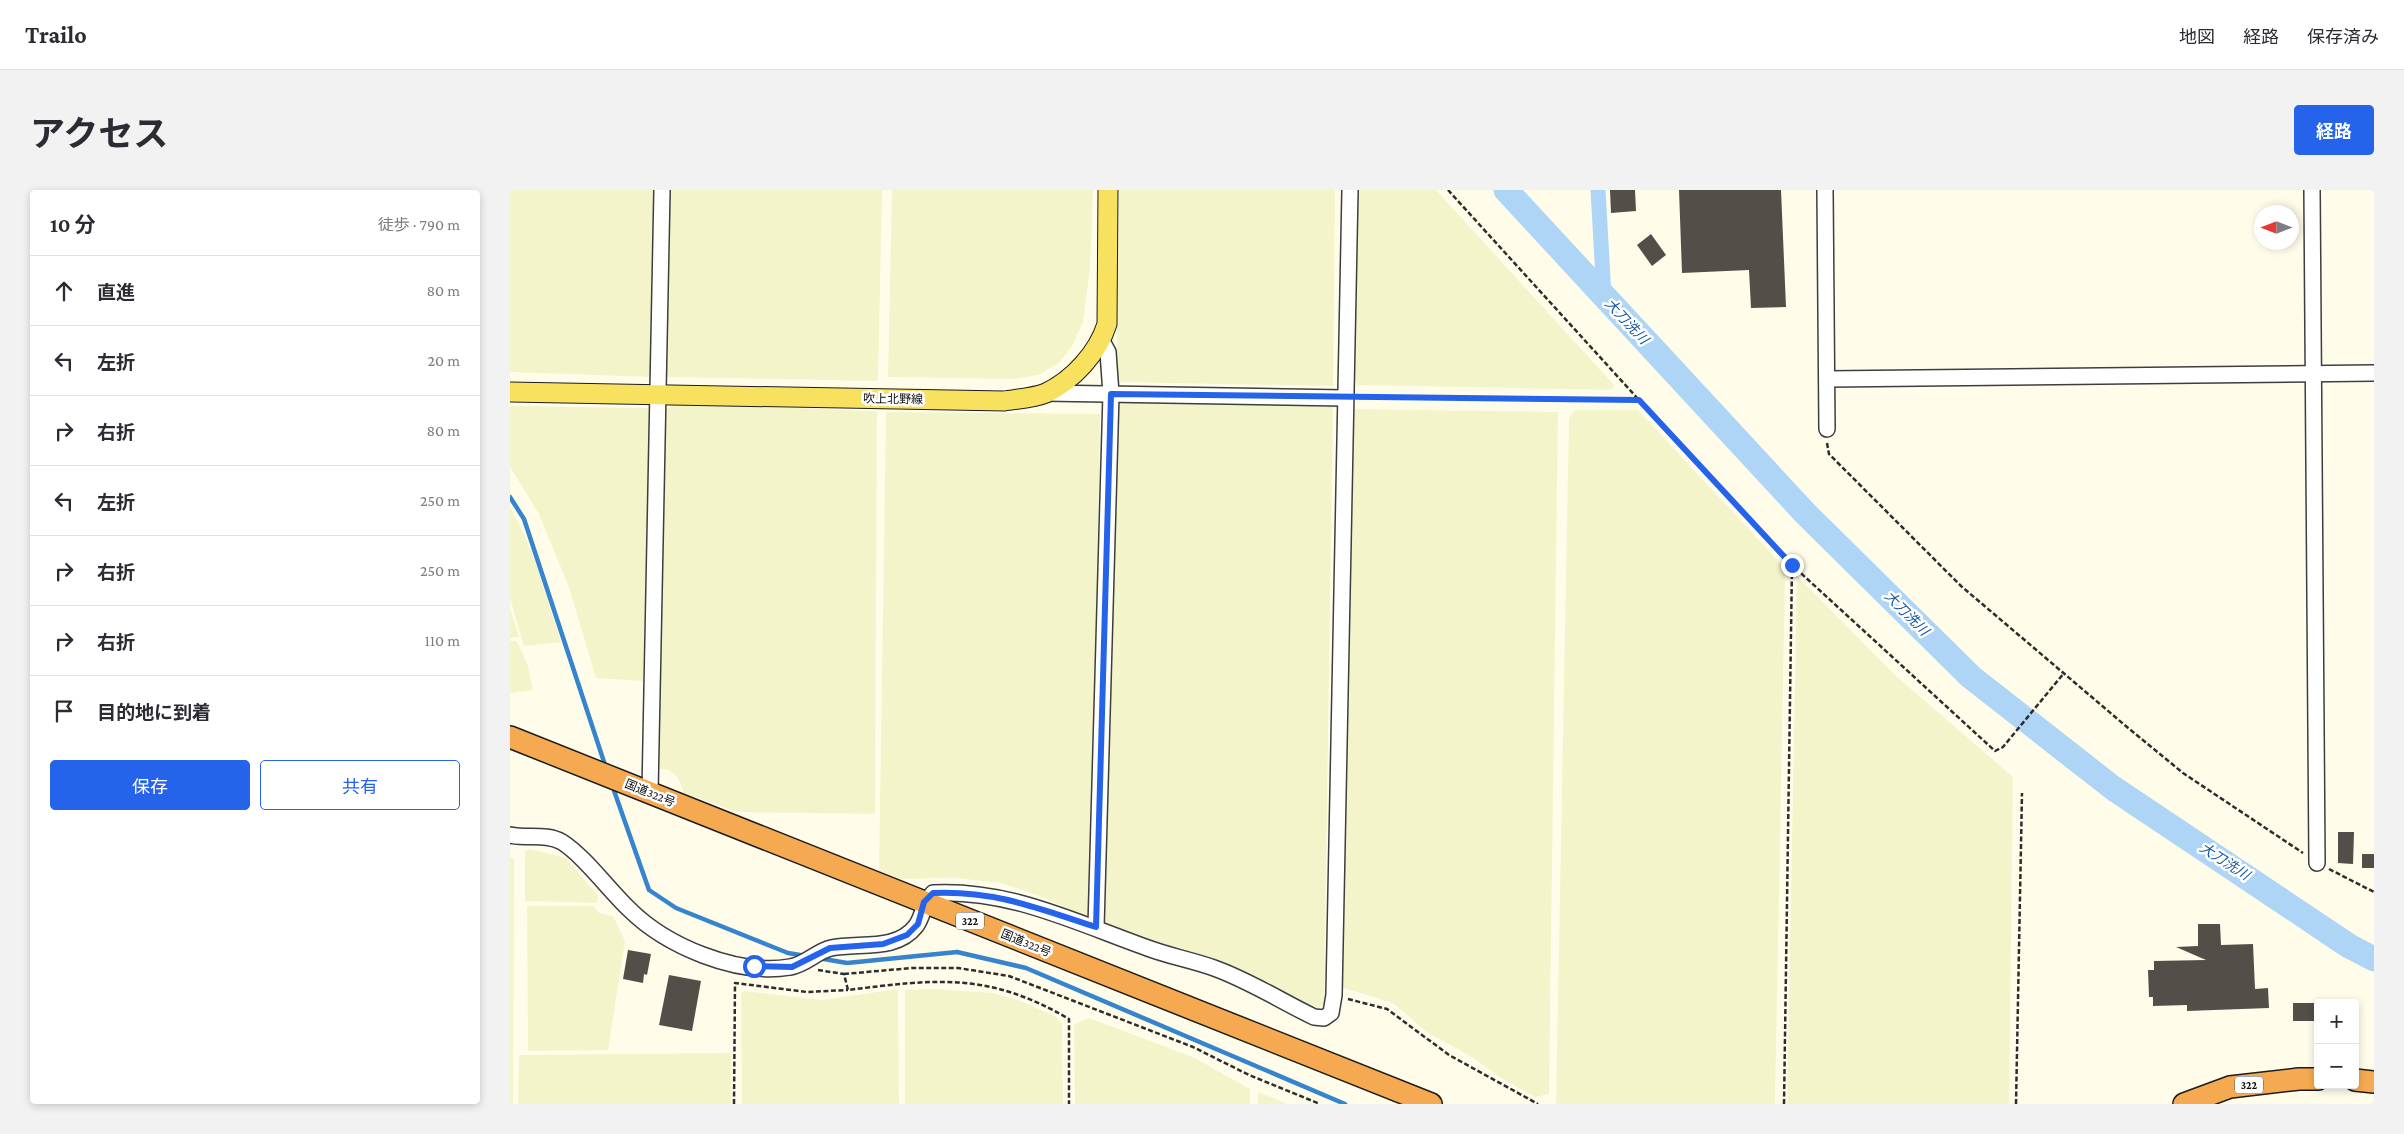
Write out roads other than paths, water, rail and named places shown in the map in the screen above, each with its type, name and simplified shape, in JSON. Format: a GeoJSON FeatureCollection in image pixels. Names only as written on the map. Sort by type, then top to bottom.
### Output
{"type":"FeatureCollection","features":[{"type":"Feature","properties":{"kind":"highway","name":"国道322号"},"geometry":{"type":"LineString","coordinates":[[510,737],[1431,1104]]}},
{"type":"Feature","properties":{"kind":"highway","name":"322"},"geometry":{"type":"LineString","coordinates":[[2184,1104],[2230,1087],[2298,1079],[2314,1079]]}},
{"type":"Feature","properties":{"kind":"highway"},"geometry":{"type":"LineString","coordinates":[[2359,1080],[2374,1082]]}},
{"type":"Feature","properties":{"kind":"main road","name":"吹上北野線"},"geometry":{"type":"LineString","coordinates":[[510,392],[1004,401],[1045,393],[1079,369],[1102,341],[1107,324],[1108,190]]}},
{"type":"Feature","properties":{"kind":"street"},"geometry":{"type":"LineString","coordinates":[[650,792],[662,190]]}},
{"type":"Feature","properties":{"kind":"street"},"geometry":{"type":"LineString","coordinates":[[510,835],[548,837],[561,842],[630,911],[668,941],[732,965],[792,967],[830,948],[883,944],[907,935],[918,924],[924,902],[933,893],[988,894],[1013,900],[1096,927],[1145,948],[1216,969],[1314,1017],[1324,1018],[1331,1013],[1334,995],[1350,190]]}},
{"type":"Feature","properties":{"kind":"street"},"geometry":{"type":"LineString","coordinates":[[1825,190],[1827,429]]}},
{"type":"Feature","properties":{"kind":"street"},"geometry":{"type":"LineString","coordinates":[[2312,190],[2315,374],[2317,863]]}},
{"type":"Feature","properties":{"kind":"street"},"geometry":{"type":"LineString","coordinates":[[1096,927],[1111,394],[1108,352],[1102,341]]}},
{"type":"Feature","properties":{"kind":"street"},"geometry":{"type":"LineString","coordinates":[[1828,379],[2374,373]]}},
{"type":"Feature","properties":{"kind":"street"},"geometry":{"type":"LineString","coordinates":[[1045,393],[1345,398]]}},
{"type":"Feature","properties":{"kind":"waterway","name":"大刀洗川"},"geometry":{"type":"LineString","coordinates":[[1506,190],[1805,513],[1971,677],[2113,788],[2349,946],[2374,959]]}},
{"type":"Feature","properties":{"kind":"waterway"},"geometry":{"type":"LineString","coordinates":[[1598,190],[1604,296]]}},
{"type":"Feature","properties":{"kind":"waterway"},"geometry":{"type":"LineString","coordinates":[[510,497],[524,519],[606,768]]}},
{"type":"Feature","properties":{"kind":"waterway"},"geometry":{"type":"LineString","coordinates":[[612,785],[649,890],[676,908],[788,953],[806,956]]}},
{"type":"Feature","properties":{"kind":"waterway"},"geometry":{"type":"LineString","coordinates":[[818,958],[847,963],[957,952],[1026,968],[1345,1104]]}}]}
